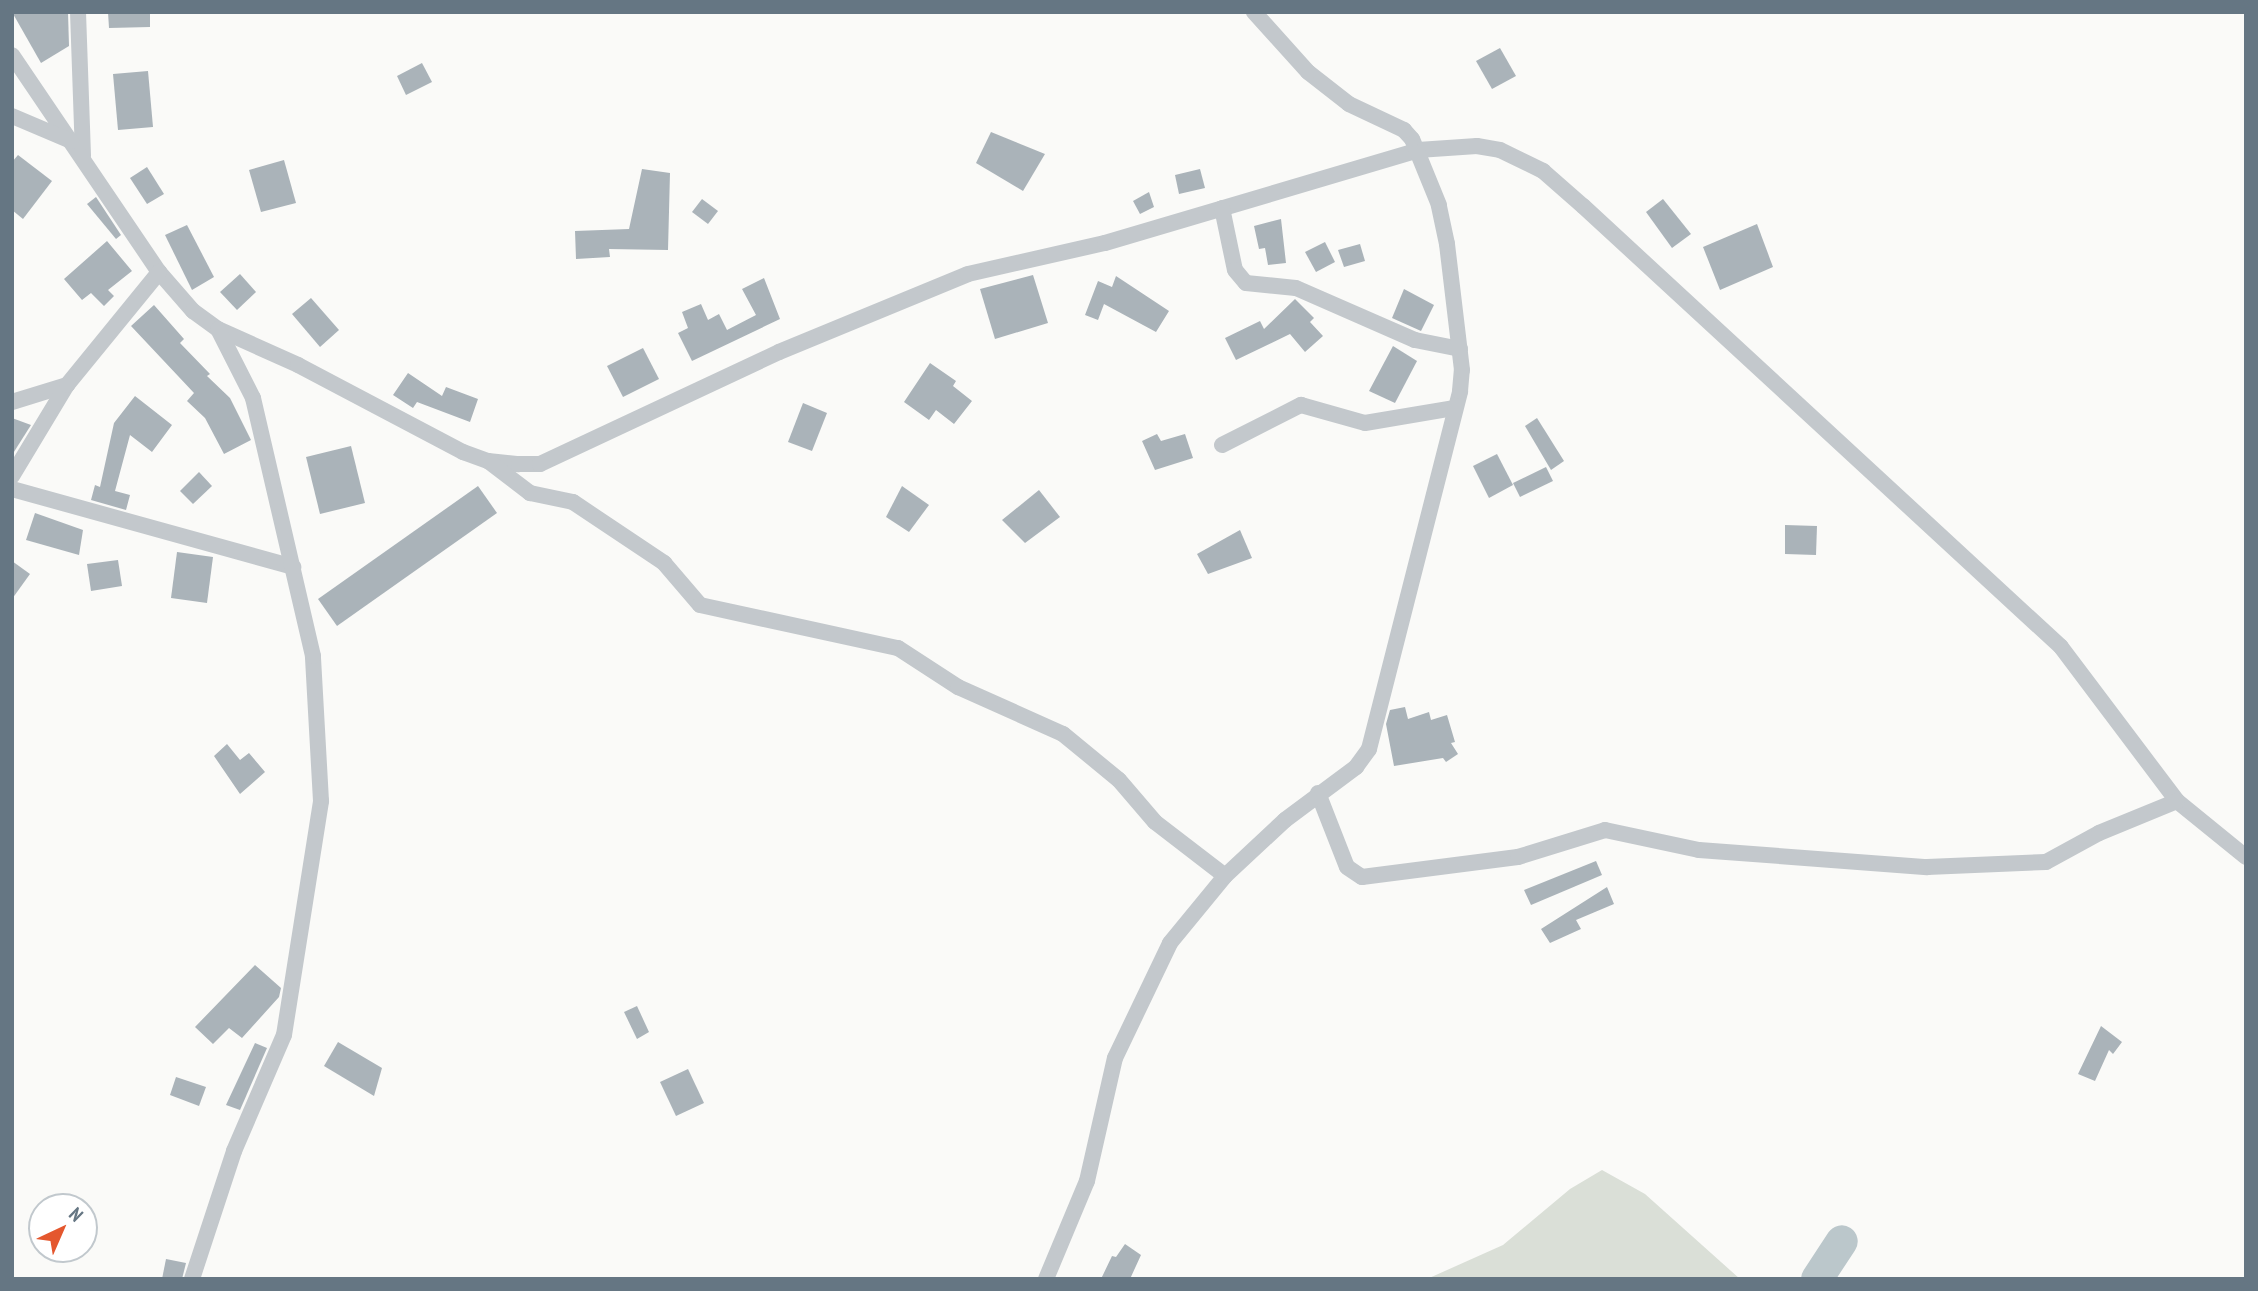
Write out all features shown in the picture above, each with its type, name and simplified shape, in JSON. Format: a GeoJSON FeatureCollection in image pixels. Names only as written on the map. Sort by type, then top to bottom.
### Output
{"type":"FeatureCollection","features":[{"type":"Feature","properties":{"kind":"street"},"geometry":{"type":"LineString","coordinates":[[78,12],[83,156]]}},
{"type":"Feature","properties":{"kind":"street"},"geometry":{"type":"LineString","coordinates":[[1046,1279],[1087,1181],[1115,1058],[1139,1001],[1170,943],[1225,876],[1318,793],[1356,767],[1369,749],[1455,408],[1462,370],[1439,205],[1418,150],[1404,130],[1349,104],[1308,72],[1254,12]]}},
{"type":"Feature","properties":{"kind":"street"},"geometry":{"type":"LineString","coordinates":[[12,55],[83,156],[159,272],[193,311],[218,330],[488,461],[514,484],[530,493],[573,502],[664,563],[700,605],[898,648],[958,687],[1063,734],[1119,780],[1155,822],[1225,876]]}},
{"type":"Feature","properties":{"kind":"street"},"geometry":{"type":"LineString","coordinates":[[12,116],[73,142]]}},
{"type":"Feature","properties":{"kind":"street"},"geometry":{"type":"LineString","coordinates":[[514,484],[540,464],[779,352],[968,274],[1105,243],[1418,150],[1477,146],[1523,158],[1543,171],[2061,647],[2177,800],[2246,857]]}},
{"type":"Feature","properties":{"kind":"street"},"geometry":{"type":"LineString","coordinates":[[1222,208],[1235,270],[1246,283],[1296,288],[1415,340],[1460,349]]}},
{"type":"Feature","properties":{"kind":"street"},"geometry":{"type":"LineString","coordinates":[[12,476],[67,385],[159,272]]}},
{"type":"Feature","properties":{"kind":"street"},"geometry":{"type":"LineString","coordinates":[[192,1279],[234,1151],[284,1035],[303,891],[318,828],[313,656],[253,398],[218,330]]}},
{"type":"Feature","properties":{"kind":"street"},"geometry":{"type":"LineString","coordinates":[[12,402],[67,385]]}},
{"type":"Feature","properties":{"kind":"street"},"geometry":{"type":"LineString","coordinates":[[1222,445],[1301,405],[1365,424],[1455,408]]}},
{"type":"Feature","properties":{"kind":"street"},"geometry":{"type":"LineString","coordinates":[[488,461],[540,464]]}},
{"type":"Feature","properties":{"kind":"street"},"geometry":{"type":"LineString","coordinates":[[12,489],[293,567]]}},
{"type":"Feature","properties":{"kind":"street"},"geometry":{"type":"LineString","coordinates":[[1318,793],[1347,867],[1362,877],[1518,857],[1605,830],[1699,850],[1927,867],[2046,862],[2099,833],[2177,800]]}},
{"type":"Feature","properties":{"kind":"shaded area"},"geometry":{"type":"Polygon","coordinates":[[[1602,1170],[1645,1194],[1740,1279],[1427,1279],[1503,1245],[1570,1189],[1602,1170]]]}},
{"type":"Feature","properties":{"kind":"building"},"geometry":{"type":"Polygon","coordinates":[[[12,12],[68,12],[69,46],[41,63],[12,12]]]}},
{"type":"Feature","properties":{"kind":"building"},"geometry":{"type":"Polygon","coordinates":[[[108,12],[150,12],[150,27],[109,28],[108,12]]]}},
{"type":"Feature","properties":{"kind":"building"},"geometry":{"type":"Polygon","coordinates":[[[1500,48],[1516,76],[1492,89],[1476,61],[1500,48]]]}},
{"type":"Feature","properties":{"kind":"building"},"geometry":{"type":"Polygon","coordinates":[[[422,63],[432,82],[406,95],[397,76],[422,63]]]}},
{"type":"Feature","properties":{"kind":"building"},"geometry":{"type":"Polygon","coordinates":[[[148,71],[153,127],[118,130],[113,74],[148,71]]]}},
{"type":"Feature","properties":{"kind":"building"},"geometry":{"type":"Polygon","coordinates":[[[991,132],[1045,154],[1023,191],[976,163],[991,132]]]}},
{"type":"Feature","properties":{"kind":"building"},"geometry":{"type":"Polygon","coordinates":[[[18,155],[52,181],[23,219],[12,210],[12,162],[18,155]]]}},
{"type":"Feature","properties":{"kind":"building"},"geometry":{"type":"Polygon","coordinates":[[[284,160],[296,203],[261,212],[249,170],[284,160]]]}},
{"type":"Feature","properties":{"kind":"building"},"geometry":{"type":"Polygon","coordinates":[[[147,167],[164,194],[147,204],[130,178],[147,167]]]}},
{"type":"Feature","properties":{"kind":"building"},"geometry":{"type":"Polygon","coordinates":[[[642,169],[670,173],[668,250],[609,249],[610,257],[576,259],[575,231],[629,229],[642,169]]]}},
{"type":"Feature","properties":{"kind":"building"},"geometry":{"type":"Polygon","coordinates":[[[1200,169],[1205,188],[1179,194],[1175,175],[1200,169]]]}},
{"type":"Feature","properties":{"kind":"building"},"geometry":{"type":"Polygon","coordinates":[[[1149,192],[1154,207],[1140,214],[1133,201],[1149,192]]]}},
{"type":"Feature","properties":{"kind":"building"},"geometry":{"type":"Polygon","coordinates":[[[96,197],[121,235],[116,239],[87,204],[96,197]]]}},
{"type":"Feature","properties":{"kind":"building"},"geometry":{"type":"Polygon","coordinates":[[[702,199],[718,211],[708,224],[692,212],[702,199]]]}},
{"type":"Feature","properties":{"kind":"building"},"geometry":{"type":"Polygon","coordinates":[[[1663,199],[1691,234],[1672,248],[1646,212],[1663,199]]]}},
{"type":"Feature","properties":{"kind":"building"},"geometry":{"type":"Polygon","coordinates":[[[1281,219],[1286,263],[1268,265],[1265,248],[1259,249],[1254,226],[1281,219]]]}},
{"type":"Feature","properties":{"kind":"building"},"geometry":{"type":"Polygon","coordinates":[[[1757,224],[1773,267],[1720,290],[1703,247],[1757,224]]]}},
{"type":"Feature","properties":{"kind":"building"},"geometry":{"type":"Polygon","coordinates":[[[187,225],[214,277],[192,290],[165,235],[187,225]]]}},
{"type":"Feature","properties":{"kind":"building"},"geometry":{"type":"Polygon","coordinates":[[[107,241],[132,271],[108,290],[114,296],[104,306],[91,293],[82,300],[64,279],[107,241]]]}},
{"type":"Feature","properties":{"kind":"building"},"geometry":{"type":"Polygon","coordinates":[[[1325,242],[1335,262],[1316,272],[1305,252],[1325,242]]]}},
{"type":"Feature","properties":{"kind":"building"},"geometry":{"type":"Polygon","coordinates":[[[1360,244],[1365,261],[1344,267],[1338,250],[1360,244]]]}},
{"type":"Feature","properties":{"kind":"building"},"geometry":{"type":"Polygon","coordinates":[[[240,274],[256,292],[237,310],[220,292],[240,274]]]}},
{"type":"Feature","properties":{"kind":"building"},"geometry":{"type":"Polygon","coordinates":[[[1033,275],[1048,323],[995,339],[980,289],[1033,275]]]}},
{"type":"Feature","properties":{"kind":"building"},"geometry":{"type":"Polygon","coordinates":[[[1116,276],[1169,311],[1156,332],[1104,304],[1098,320],[1085,315],[1098,281],[1112,287],[1116,276]]]}},
{"type":"Feature","properties":{"kind":"building"},"geometry":{"type":"Polygon","coordinates":[[[764,278],[780,319],[692,361],[678,333],[688,328],[682,312],[701,304],[708,320],[719,314],[727,330],[756,315],[742,289],[764,278]]]}},
{"type":"Feature","properties":{"kind":"building"},"geometry":{"type":"Polygon","coordinates":[[[1404,289],[1434,305],[1421,331],[1392,318],[1404,289]]]}},
{"type":"Feature","properties":{"kind":"building"},"geometry":{"type":"Polygon","coordinates":[[[311,298],[339,330],[320,347],[292,314],[311,298]]]}},
{"type":"Feature","properties":{"kind":"building"},"geometry":{"type":"Polygon","coordinates":[[[1295,299],[1314,318],[1310,322],[1323,336],[1305,352],[1290,334],[1236,360],[1225,338],[1260,321],[1264,329],[1295,299]]]}},
{"type":"Feature","properties":{"kind":"building"},"geometry":{"type":"Polygon","coordinates":[[[154,305],[184,339],[180,343],[210,374],[207,376],[230,398],[251,440],[224,454],[205,418],[187,401],[194,393],[131,326],[154,305]]]}},
{"type":"Feature","properties":{"kind":"building"},"geometry":{"type":"Polygon","coordinates":[[[1393,346],[1417,361],[1395,403],[1369,391],[1393,346]]]}},
{"type":"Feature","properties":{"kind":"building"},"geometry":{"type":"Polygon","coordinates":[[[643,348],[659,379],[623,397],[607,366],[643,348]]]}},
{"type":"Feature","properties":{"kind":"building"},"geometry":{"type":"Polygon","coordinates":[[[930,363],[956,381],[953,386],[972,401],[954,424],[936,410],[929,420],[904,402],[930,363]]]}},
{"type":"Feature","properties":{"kind":"building"},"geometry":{"type":"Polygon","coordinates":[[[408,373],[442,396],[446,387],[478,399],[470,422],[417,402],[413,408],[393,395],[408,373]]]}},
{"type":"Feature","properties":{"kind":"building"},"geometry":{"type":"Polygon","coordinates":[[[135,396],[172,425],[152,452],[130,435],[115,491],[130,495],[126,510],[91,500],[95,485],[100,487],[114,423],[135,396]]]}},
{"type":"Feature","properties":{"kind":"building"},"geometry":{"type":"Polygon","coordinates":[[[803,403],[827,413],[812,451],[788,442],[803,403]]]}},
{"type":"Feature","properties":{"kind":"building"},"geometry":{"type":"Polygon","coordinates":[[[12,418],[31,425],[12,455],[12,418]]]}},
{"type":"Feature","properties":{"kind":"building"},"geometry":{"type":"Polygon","coordinates":[[[1537,418],[1564,461],[1551,470],[1525,426],[1537,418]]]}},
{"type":"Feature","properties":{"kind":"building"},"geometry":{"type":"Polygon","coordinates":[[[1157,434],[1161,441],[1185,434],[1193,458],[1155,470],[1142,441],[1157,434]]]}},
{"type":"Feature","properties":{"kind":"building"},"geometry":{"type":"Polygon","coordinates":[[[351,446],[365,503],[320,514],[306,457],[351,446]]]}},
{"type":"Feature","properties":{"kind":"building"},"geometry":{"type":"Polygon","coordinates":[[[1497,454],[1513,485],[1489,498],[1473,466],[1497,454]]]}},
{"type":"Feature","properties":{"kind":"building"},"geometry":{"type":"Polygon","coordinates":[[[1546,467],[1553,481],[1520,497],[1513,483],[1546,467]]]}},
{"type":"Feature","properties":{"kind":"building"},"geometry":{"type":"Polygon","coordinates":[[[199,472],[212,486],[193,504],[180,491],[199,472]]]}},
{"type":"Feature","properties":{"kind":"building"},"geometry":{"type":"Polygon","coordinates":[[[478,486],[497,513],[337,626],[318,599],[478,486]]]}},
{"type":"Feature","properties":{"kind":"building"},"geometry":{"type":"Polygon","coordinates":[[[902,486],[929,505],[909,532],[886,517],[902,486]]]}},
{"type":"Feature","properties":{"kind":"building"},"geometry":{"type":"Polygon","coordinates":[[[1039,490],[1060,517],[1025,543],[1002,520],[1039,490]]]}},
{"type":"Feature","properties":{"kind":"building"},"geometry":{"type":"Polygon","coordinates":[[[35,513],[83,530],[79,555],[26,540],[35,513]]]}},
{"type":"Feature","properties":{"kind":"building"},"geometry":{"type":"Polygon","coordinates":[[[1785,525],[1817,526],[1816,555],[1785,554],[1785,525]]]}},
{"type":"Feature","properties":{"kind":"building"},"geometry":{"type":"Polygon","coordinates":[[[1240,530],[1252,558],[1208,574],[1197,554],[1240,530]]]}},
{"type":"Feature","properties":{"kind":"building"},"geometry":{"type":"Polygon","coordinates":[[[177,552],[213,557],[207,603],[171,598],[177,552]]]}},
{"type":"Feature","properties":{"kind":"building"},"geometry":{"type":"Polygon","coordinates":[[[118,560],[122,586],[91,591],[87,564],[118,560]]]}},
{"type":"Feature","properties":{"kind":"building"},"geometry":{"type":"Polygon","coordinates":[[[12,561],[30,574],[12,599],[12,561]]]}},
{"type":"Feature","properties":{"kind":"building"},"geometry":{"type":"Polygon","coordinates":[[[1405,707],[1408,719],[1429,712],[1431,720],[1447,715],[1455,742],[1451,743],[1458,754],[1446,762],[1443,758],[1394,766],[1386,724],[1390,710],[1405,707]]]}},
{"type":"Feature","properties":{"kind":"building"},"geometry":{"type":"Polygon","coordinates":[[[227,744],[240,760],[249,753],[265,772],[240,794],[214,756],[227,744]]]}},
{"type":"Feature","properties":{"kind":"building"},"geometry":{"type":"Polygon","coordinates":[[[1596,861],[1602,875],[1531,905],[1524,890],[1596,861]]]}},
{"type":"Feature","properties":{"kind":"building"},"geometry":{"type":"Polygon","coordinates":[[[1607,887],[1614,904],[1576,920],[1581,929],[1550,943],[1541,929],[1607,887]]]}},
{"type":"Feature","properties":{"kind":"building"},"geometry":{"type":"Polygon","coordinates":[[[255,965],[281,988],[279,997],[242,1038],[229,1028],[213,1044],[195,1027],[255,965]]]}},
{"type":"Feature","properties":{"kind":"building"},"geometry":{"type":"Polygon","coordinates":[[[637,1006],[649,1032],[637,1039],[624,1012],[637,1006]]]}},
{"type":"Feature","properties":{"kind":"building"},"geometry":{"type":"Polygon","coordinates":[[[2101,1026],[2122,1042],[2113,1054],[2109,1050],[2095,1081],[2078,1074],[2101,1026]]]}},
{"type":"Feature","properties":{"kind":"building"},"geometry":{"type":"Polygon","coordinates":[[[338,1042],[382,1068],[374,1096],[324,1066],[338,1042]]]}},
{"type":"Feature","properties":{"kind":"building"},"geometry":{"type":"Polygon","coordinates":[[[255,1043],[267,1048],[240,1110],[226,1105],[255,1043]]]}},
{"type":"Feature","properties":{"kind":"building"},"geometry":{"type":"Polygon","coordinates":[[[688,1069],[704,1103],[676,1116],[660,1082],[688,1069]]]}},
{"type":"Feature","properties":{"kind":"building"},"geometry":{"type":"Polygon","coordinates":[[[176,1077],[206,1087],[199,1106],[170,1095],[176,1077]]]}},
{"type":"Feature","properties":{"kind":"building"},"geometry":{"type":"Polygon","coordinates":[[[1125,1244],[1141,1255],[1130,1279],[1101,1279],[1112,1256],[1116,1257],[1125,1244]]]}},
{"type":"Feature","properties":{"kind":"building"},"geometry":{"type":"Polygon","coordinates":[[[166,1259],[186,1263],[182,1279],[162,1279],[166,1259]]]}},
{"type":"Feature","properties":{"kind":"waterway"},"geometry":{"type":"LineString","coordinates":[[1817,1279],[1842,1241]]}}]}
